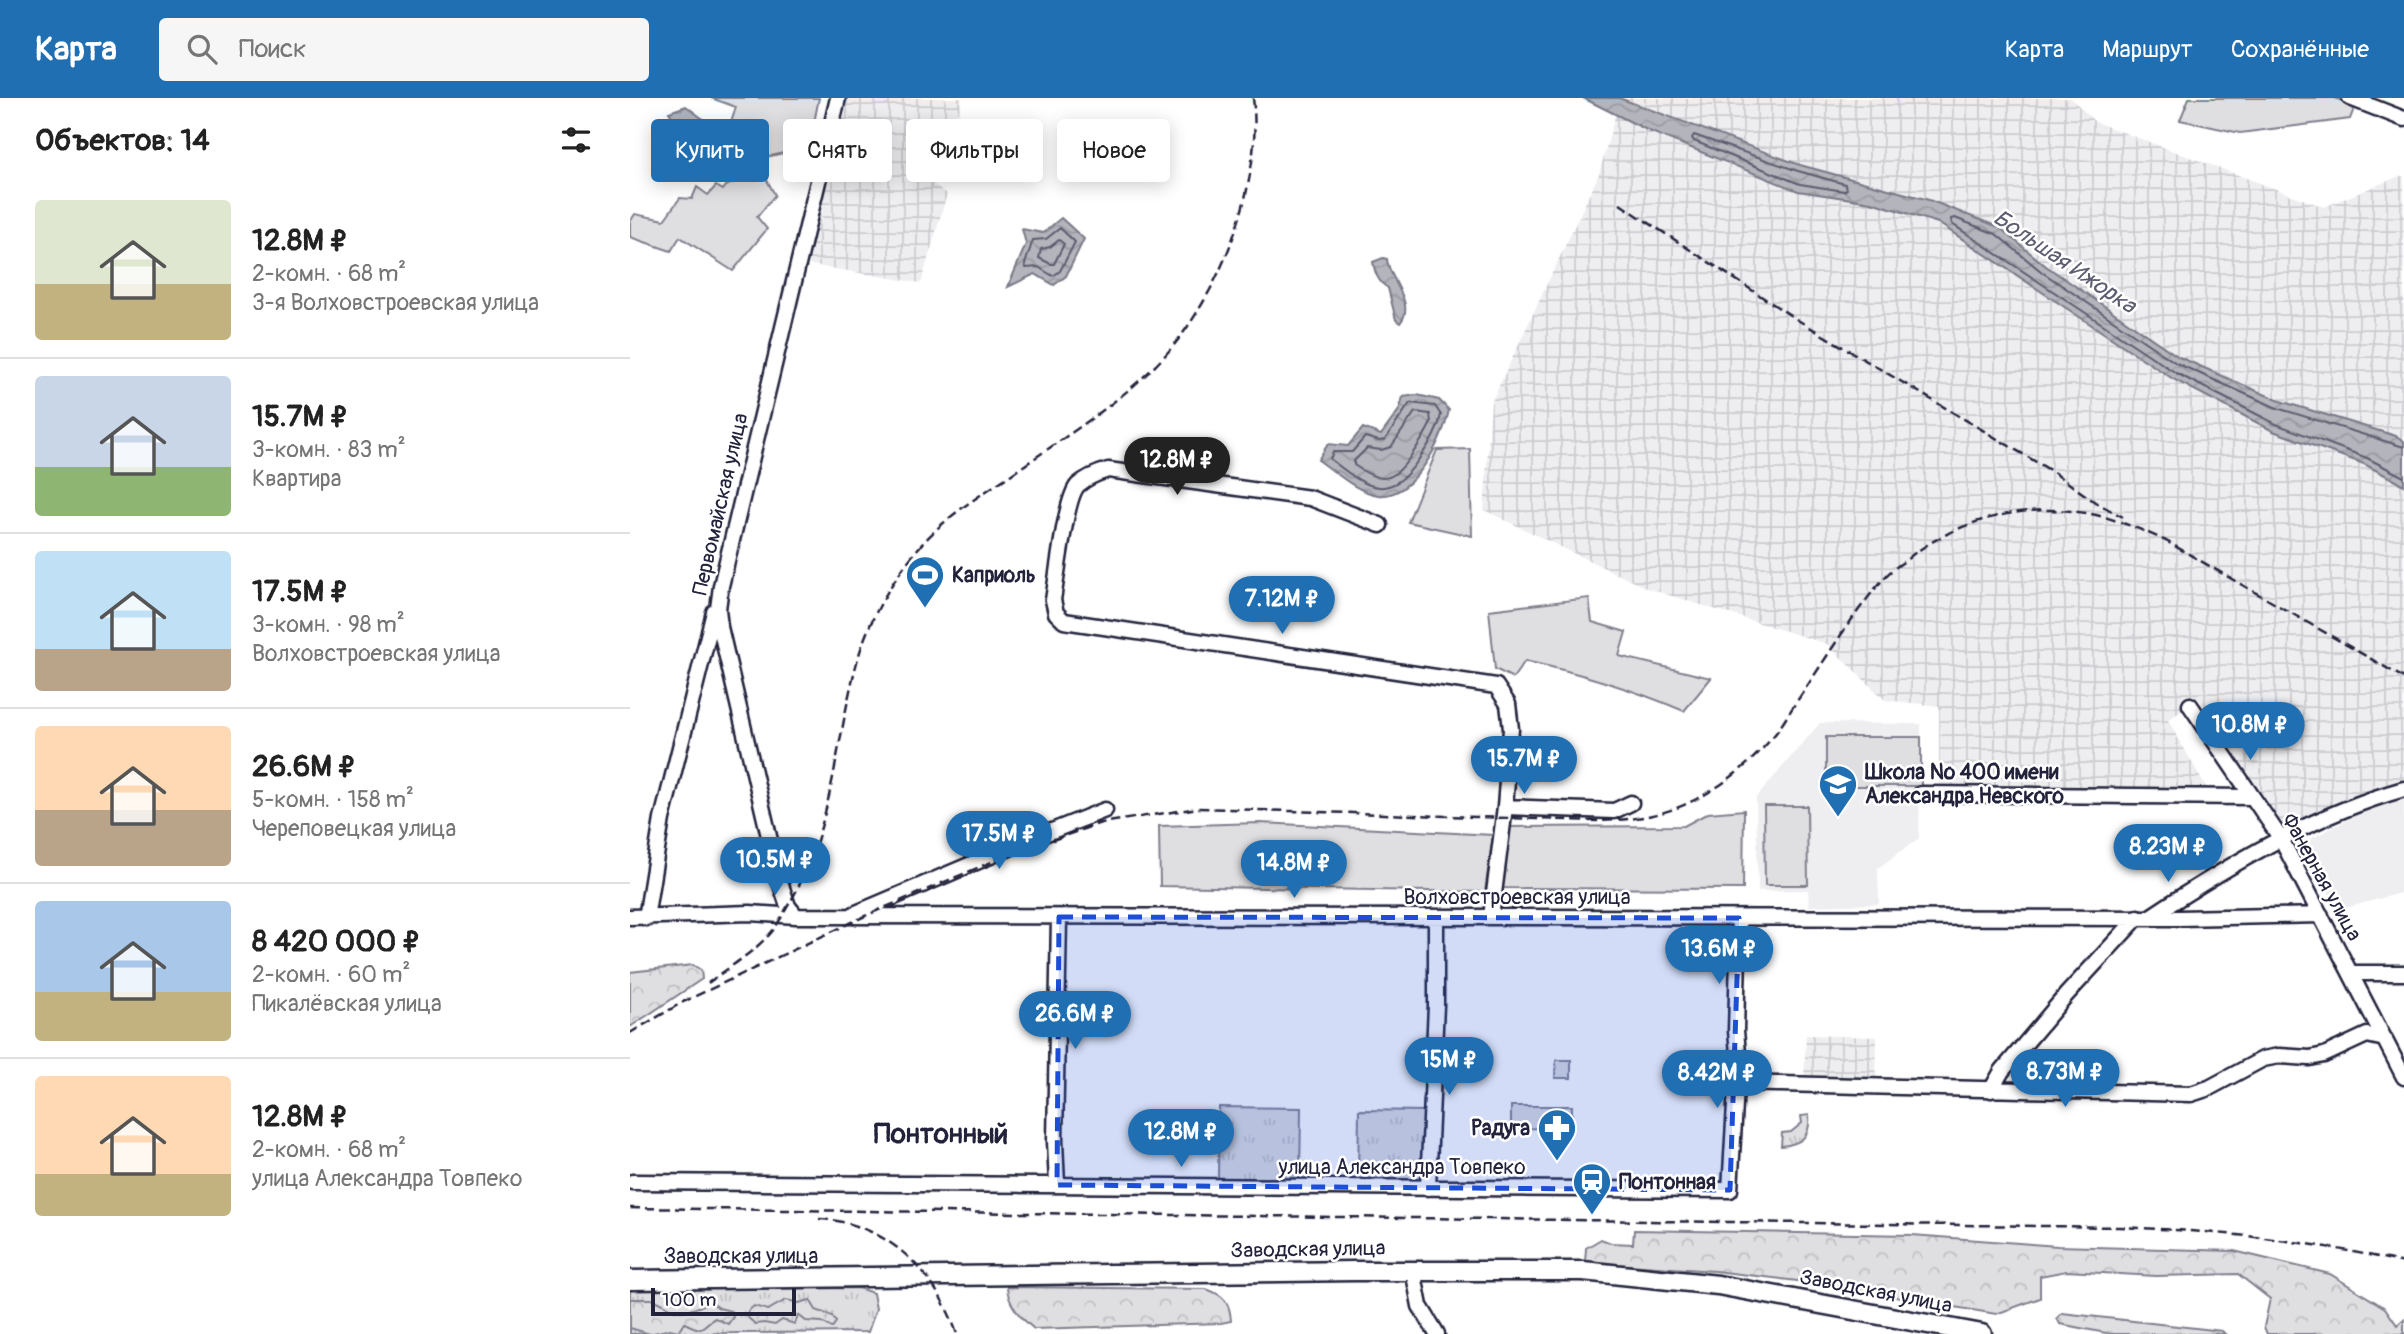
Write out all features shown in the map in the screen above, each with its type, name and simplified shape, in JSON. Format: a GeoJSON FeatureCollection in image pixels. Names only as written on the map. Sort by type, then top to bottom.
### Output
{"type":"FeatureCollection","features":[{"type":"Feature","properties":{"kind":"main road","name":"Заводская улица"},"geometry":{"type":"LineString","coordinates":[[630,1280],[1413,1270],[1583,1271],[1667,1278],[1804,1300],[1982,1334]]}},
{"type":"Feature","properties":{"kind":"street","name":"Первомайская улица"},"geometry":{"type":"LineString","coordinates":[[796,916],[788,906],[779,879],[718,609],[721,586],[838,98]]}},
{"type":"Feature","properties":{"kind":"street"},"geometry":{"type":"LineString","coordinates":[[2350,98],[2404,119]]}},
{"type":"Feature","properties":{"kind":"street"},"geometry":{"type":"LineString","coordinates":[[1380,525],[1310,498],[1108,470],[1093,475],[1076,486],[1069,503],[1053,600],[1056,612],[1064,621],[1496,686],[1508,704],[1511,729],[1505,807],[1491,917]]}},
{"type":"Feature","properties":{"kind":"street"},"geometry":{"type":"LineString","coordinates":[[646,918],[662,819],[721,586]]}},
{"type":"Feature","properties":{"kind":"street","name":"Фанерная улица"},"geometry":{"type":"LineString","coordinates":[[2190,705],[2281,839],[2404,1077]]}},
{"type":"Feature","properties":{"kind":"street"},"geometry":{"type":"LineString","coordinates":[[1991,1090],[2002,1071],[2067,994],[2144,917],[2281,839],[2344,808],[2404,789]]}},
{"type":"Feature","properties":{"kind":"street"},"geometry":{"type":"LineString","coordinates":[[1921,794],[2252,797]]}},
{"type":"Feature","properties":{"kind":"street"},"geometry":{"type":"LineString","coordinates":[[1505,807],[1614,811],[1631,803]]}},
{"type":"Feature","properties":{"kind":"street"},"geometry":{"type":"LineString","coordinates":[[849,916],[1105,810]]}},
{"type":"Feature","properties":{"kind":"street","name":"Волховстроевская улица"},"geometry":{"type":"LineString","coordinates":[[630,917],[750,913],[796,916],[1436,918],[2321,915]]}},
{"type":"Feature","properties":{"kind":"street"},"geometry":{"type":"LineString","coordinates":[[1057,1185],[1055,1141],[1059,917]]}},
{"type":"Feature","properties":{"kind":"street"},"geometry":{"type":"LineString","coordinates":[[1428,1188],[1436,1005],[1436,918]]}},
{"type":"Feature","properties":{"kind":"street"},"geometry":{"type":"LineString","coordinates":[[1738,918],[1736,1083],[2191,1094],[2209,1088],[2263,1059],[2324,1055],[2367,1035],[2385,1039]]}},
{"type":"Feature","properties":{"kind":"street"},"geometry":{"type":"LineString","coordinates":[[2351,973],[2404,973]]}},
{"type":"Feature","properties":{"kind":"street","name":"улица Александра Товпеко"},"geometry":{"type":"LineString","coordinates":[[632,1182],[1730,1190],[1736,1083]]}},
{"type":"Feature","properties":{"kind":"street"},"geometry":{"type":"LineString","coordinates":[[1413,1270],[1420,1306],[1437,1334]]}},
{"type":"Feature","properties":{"kind":"highlighted area"},"geometry":{"type":"Polygon","coordinates":[[[1059,917],[1739,918],[1730,1190],[1057,1185],[1059,917]]]}},
{"type":"Feature","properties":{"kind":"shaded area"},"geometry":{"type":"Polygon","coordinates":[[[848,98],[962,98],[959,112],[950,119],[906,119],[906,182],[930,182],[947,194],[921,283],[805,264],[826,182],[892,182],[892,119],[843,119],[848,98]]]}},
{"type":"Feature","properties":{"kind":"shaded area"},"geometry":{"type":"Polygon","coordinates":[[[1620,98],[2071,98],[2095,122],[2324,207],[2404,176],[2404,779],[2367,791],[2287,831],[2199,699],[2168,720],[2209,793],[1939,789],[1939,706],[1885,700],[1827,644],[1646,588],[1484,510],[1491,403],[1599,174],[1620,98]]]}},
{"type":"Feature","properties":{"kind":"shaded area","name":"Школа № 400 имени Александра Невского"},"geometry":{"type":"Polygon","coordinates":[[[1820,723],[1921,724],[1919,838],[1878,868],[1879,904],[1809,906],[1808,890],[1758,891],[1756,798],[1820,723]]]}},
{"type":"Feature","properties":{"kind":"shaded area"},"geometry":{"type":"Polygon","coordinates":[[[2404,799],[2404,892],[2338,910],[2303,843],[2366,810],[2404,799]]]}},
{"type":"Feature","properties":{"kind":"shaded area"},"geometry":{"type":"Polygon","coordinates":[[[1806,1035],[1877,1037],[1876,1080],[1804,1078],[1806,1035]]]}},
{"type":"Feature","properties":{"kind":"green space"},"geometry":{"type":"Polygon","coordinates":[[[711,98],[819,98],[815,119],[783,119],[783,153],[769,156],[769,119],[732,119],[736,107],[711,98]]]}},
{"type":"Feature","properties":{"kind":"green space"},"geometry":{"type":"Polygon","coordinates":[[[2189,98],[2335,98],[2355,106],[2350,119],[2240,133],[2180,120],[2189,98]]]}},
{"type":"Feature","properties":{"kind":"green space"},"geometry":{"type":"Polygon","coordinates":[[[734,182],[768,182],[775,195],[757,217],[767,229],[733,271],[680,237],[671,251],[630,237],[630,222],[635,214],[664,220],[680,198],[692,199],[697,187],[708,195],[716,186],[723,190],[734,182]]]}},
{"type":"Feature","properties":{"kind":"green space"},"geometry":{"type":"Polygon","coordinates":[[[1470,449],[1472,536],[1408,522],[1437,450],[1470,449]]]}},
{"type":"Feature","properties":{"kind":"green space"},"geometry":{"type":"Polygon","coordinates":[[[1589,598],[1592,622],[1626,632],[1619,656],[1711,678],[1684,711],[1606,682],[1525,661],[1513,678],[1495,669],[1489,610],[1589,598]]]}},
{"type":"Feature","properties":{"kind":"green space"},"geometry":{"type":"Polygon","coordinates":[[[1826,737],[1921,737],[1921,786],[1826,786],[1826,737]]]}},
{"type":"Feature","properties":{"kind":"green space"},"geometry":{"type":"Polygon","coordinates":[[[1764,806],[1807,806],[1808,885],[1765,885],[1764,806]]]}},
{"type":"Feature","properties":{"kind":"green space"},"geometry":{"type":"Polygon","coordinates":[[[1744,810],[1743,889],[1500,888],[1510,827],[1684,826],[1708,813],[1744,810]]]}},
{"type":"Feature","properties":{"kind":"green space"},"geometry":{"type":"Polygon","coordinates":[[[1260,823],[1493,835],[1485,892],[1160,886],[1159,826],[1260,823]]]}},
{"type":"Feature","properties":{"kind":"green space"},"geometry":{"type":"Polygon","coordinates":[[[693,965],[701,970],[702,979],[630,1027],[630,972],[693,965]]]}},
{"type":"Feature","properties":{"kind":"green space"},"geometry":{"type":"Polygon","coordinates":[[[1556,1060],[1571,1060],[1571,1078],[1555,1078],[1556,1060]]]}},
{"type":"Feature","properties":{"kind":"green space"},"geometry":{"type":"Polygon","coordinates":[[[1511,1106],[1572,1106],[1572,1129],[1511,1128],[1511,1106]]]}},
{"type":"Feature","properties":{"kind":"green space"},"geometry":{"type":"Polygon","coordinates":[[[1219,1107],[1301,1108],[1300,1179],[1218,1178],[1219,1107]]]}},
{"type":"Feature","properties":{"kind":"green space"},"geometry":{"type":"Polygon","coordinates":[[[1359,1110],[1424,1111],[1423,1183],[1358,1182],[1359,1110]]]}},
{"type":"Feature","properties":{"kind":"green space"},"geometry":{"type":"Polygon","coordinates":[[[1809,1115],[1808,1129],[1803,1138],[1781,1146],[1782,1133],[1791,1132],[1802,1123],[1801,1116],[1809,1115]]]}},
{"type":"Feature","properties":{"kind":"green space"},"geometry":{"type":"Polygon","coordinates":[[[1634,1230],[1912,1235],[2058,1246],[2234,1251],[2330,1274],[2385,1308],[2397,1325],[2404,1319],[2404,1334],[2267,1334],[2264,1327],[2270,1299],[2238,1274],[2156,1276],[2066,1271],[2040,1276],[2040,1298],[1996,1314],[1806,1282],[1715,1271],[1585,1262],[1586,1248],[1601,1239],[1611,1243],[1633,1244],[1634,1230]]]}},
{"type":"Feature","properties":{"kind":"green space"},"geometry":{"type":"Polygon","coordinates":[[[1007,1287],[1206,1289],[1225,1300],[1231,1321],[1034,1329],[1020,1316],[1007,1287]]]}},
{"type":"Feature","properties":{"kind":"green space"},"geometry":{"type":"Polygon","coordinates":[[[858,1288],[873,1293],[876,1309],[868,1332],[630,1334],[630,1289],[858,1288]]]}},
{"type":"Feature","properties":{"kind":"green space"},"geometry":{"type":"Polygon","coordinates":[[[630,1299],[651,1299],[677,1311],[711,1302],[719,1308],[731,1311],[733,1317],[728,1324],[715,1318],[702,1328],[685,1323],[678,1331],[670,1329],[650,1334],[630,1328],[630,1299]]]}},
{"type":"Feature","properties":{"kind":"green space"},"geometry":{"type":"Polygon","coordinates":[[[786,1300],[799,1303],[810,1300],[816,1310],[832,1316],[836,1322],[832,1328],[822,1322],[806,1321],[798,1315],[795,1324],[782,1320],[775,1325],[755,1324],[746,1316],[754,1306],[768,1310],[786,1300]]]}},
{"type":"Feature","properties":{"kind":"green space"},"geometry":{"type":"Polygon","coordinates":[[[2062,1313],[2222,1331],[2225,1334],[2111,1334],[2060,1324],[2057,1318],[2062,1313]]]}},
{"type":"Feature","properties":{"kind":"water"},"geometry":{"type":"Polygon","coordinates":[[[1583,98],[1619,98],[1800,165],[1929,200],[1999,227],[2046,266],[2179,357],[2280,401],[2396,436],[2404,441],[2404,485],[2364,464],[2273,431],[2173,379],[1938,223],[1871,202],[1798,191],[1649,131],[1583,98]]]}},
{"type":"Feature","properties":{"kind":"water"},"geometry":{"type":"Polygon","coordinates":[[[686,106],[703,119],[674,119],[669,112],[686,106]]]}},
{"type":"Feature","properties":{"kind":"water"},"geometry":{"type":"Polygon","coordinates":[[[1061,218],[1084,239],[1066,276],[1054,285],[1035,274],[1008,287],[1026,244],[1022,229],[1043,233],[1061,218]]]}},
{"type":"Feature","properties":{"kind":"water"},"geometry":{"type":"Polygon","coordinates":[[[1387,259],[1404,299],[1404,316],[1400,323],[1396,320],[1388,288],[1379,280],[1375,270],[1373,262],[1387,259]]]}},
{"type":"Feature","properties":{"kind":"water"},"geometry":{"type":"Polygon","coordinates":[[[1417,395],[1439,400],[1449,410],[1440,436],[1425,465],[1415,478],[1403,487],[1391,494],[1370,493],[1354,486],[1318,460],[1328,444],[1348,446],[1363,428],[1381,435],[1399,410],[1403,397],[1417,395]]]}},
{"type":"Feature","properties":{"kind":"railway"},"geometry":{"type":"LineString","coordinates":[[708,983],[747,955],[771,932],[804,876],[824,816],[861,648],[879,606],[903,568],[936,529],[1118,399],[1153,368],[1188,326],[1206,297],[1222,266],[1245,198],[1252,164],[1253,98]]}},
{"type":"Feature","properties":{"kind":"railway"},"geometry":{"type":"LineString","coordinates":[[1620,204],[1796,319],[2053,472],[2095,502],[2123,517]]}},
{"type":"Feature","properties":{"kind":"railway"},"geometry":{"type":"LineString","coordinates":[[630,1033],[683,1002],[865,916],[996,860],[1101,823],[1198,808],[1599,821],[1643,817],[1689,803],[1719,786],[1747,764],[1774,735],[1851,621],[1889,573],[1950,532],[1972,523],[2017,512],[2063,510],[2086,513],[2137,528],[2166,541],[2404,678]]}},
{"type":"Feature","properties":{"kind":"railway"},"geometry":{"type":"LineString","coordinates":[[630,1208],[2120,1227],[2263,1238],[2333,1248],[2404,1263]]}},
{"type":"Feature","properties":{"kind":"railway"},"geometry":{"type":"LineString","coordinates":[[819,1219],[843,1222],[866,1230],[887,1240],[905,1254],[936,1290],[957,1334]]}},
{"type":"Feature","properties":{"kind":"place","name":"Каприоль"},"geometry":{"type":"Point","coordinates":[925,609]}},
{"type":"Feature","properties":{"kind":"place","name":"Школа № 400 имени Александра Невского"},"geometry":{"type":"Point","coordinates":[1838,818]}},
{"type":"Feature","properties":{"kind":"place","name":"Радуга"},"geometry":{"type":"Point","coordinates":[1557,1162]}},
{"type":"Feature","properties":{"kind":"place","name":"Понтонная"},"geometry":{"type":"Point","coordinates":[1592,1216]}},
{"type":"Feature","properties":{"kind":"district","name":"Понтонный"},"geometry":{"type":"Point","coordinates":[941,1133]}},
{"type":"Feature","properties":{"kind":"water label","name":"Большая Ижорка"},"geometry":{"type":"Point","coordinates":[2065,261]}}]}
